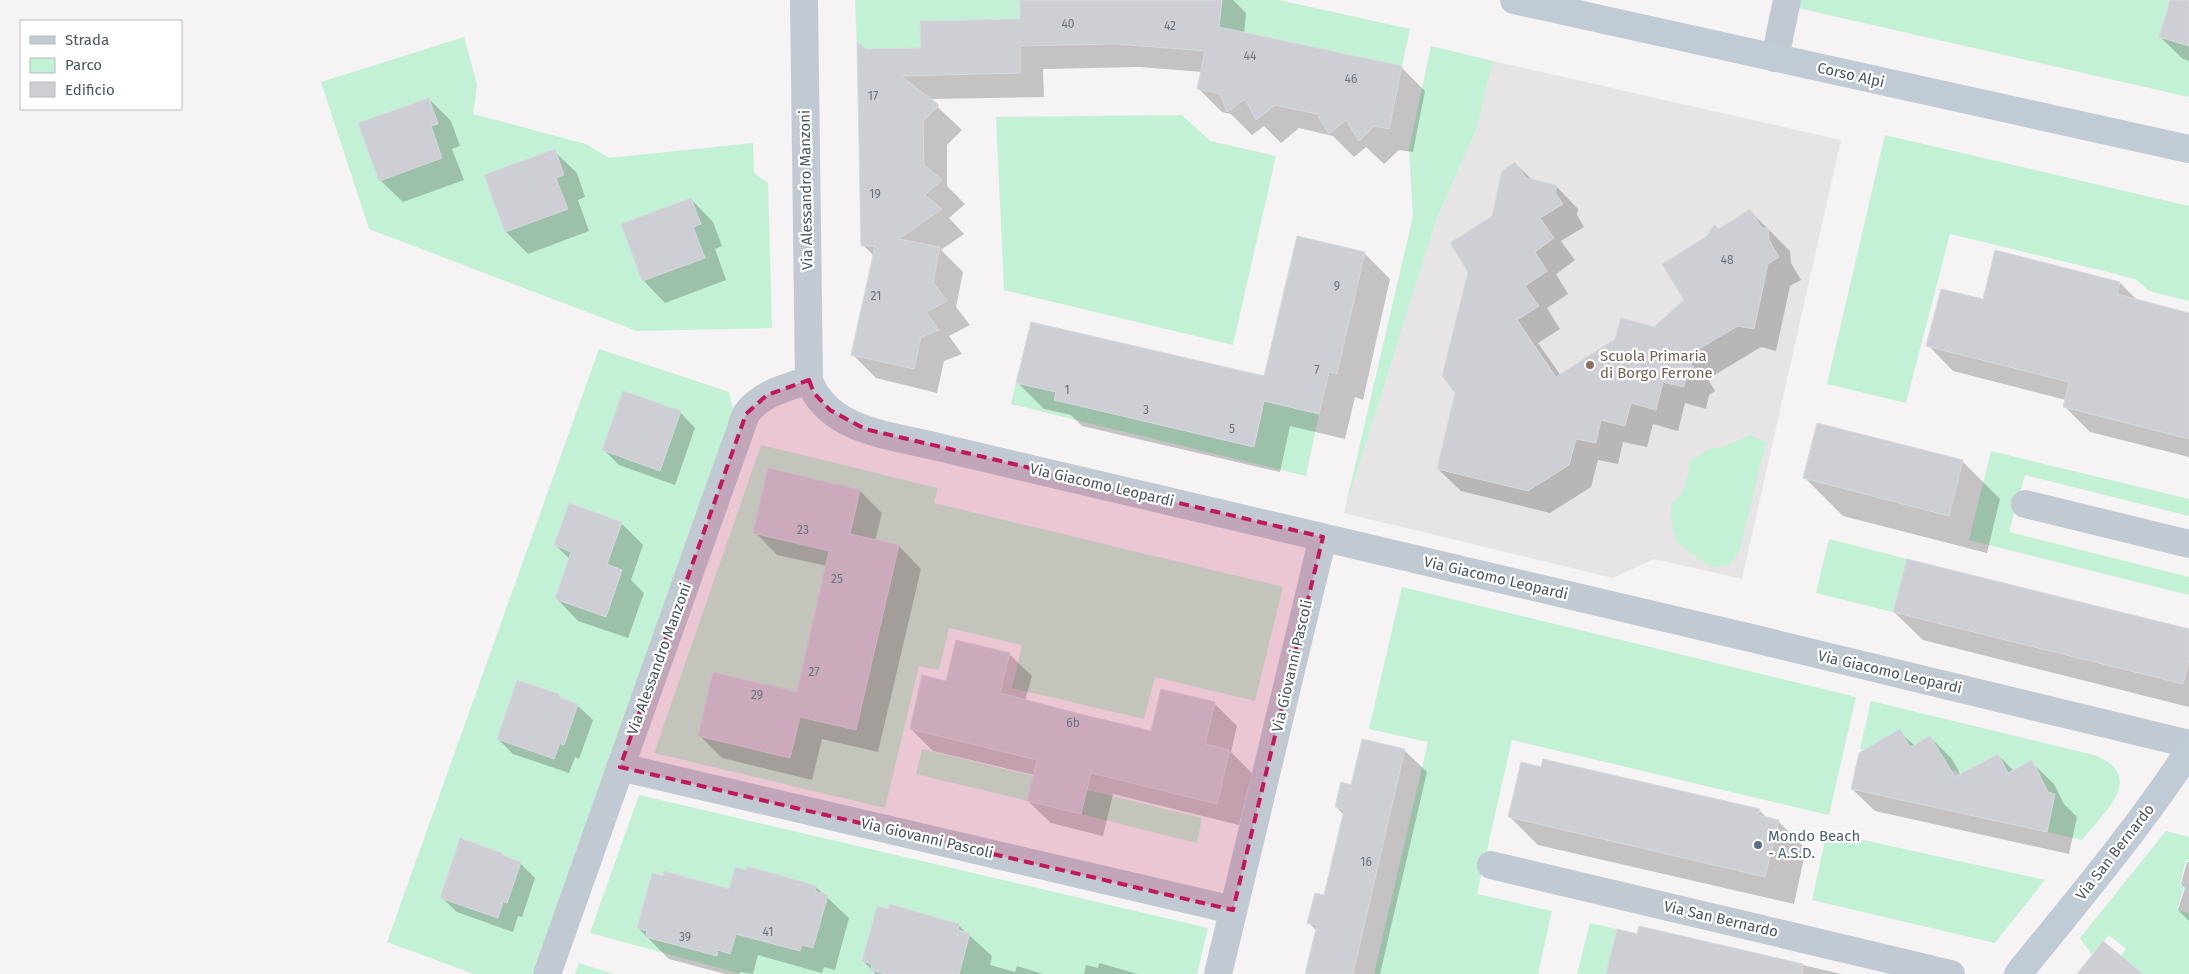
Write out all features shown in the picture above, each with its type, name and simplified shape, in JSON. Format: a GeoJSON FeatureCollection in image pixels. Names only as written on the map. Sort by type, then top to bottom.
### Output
{"type":"FeatureCollection","features":[{"type":"Feature","properties":{"kind":"street","name":"Via Alessandro Manzoni"},"geometry":{"type":"LineString","coordinates":[[547,974],[746,414],[757,402],[767,396],[812,386],[804,0]]}},
{"type":"Feature","properties":{"kind":"street","name":"Corso Alpi"},"geometry":{"type":"LineString","coordinates":[[1514,0],[2189,149]]}},
{"type":"Feature","properties":{"kind":"street"},"geometry":{"type":"LineString","coordinates":[[1775,58],[1787,0]]}},
{"type":"Feature","properties":{"kind":"street","name":"Via Giacomo Leopardi"},"geometry":{"type":"LineString","coordinates":[[812,386],[838,418],[865,429],[2189,744]]}},
{"type":"Feature","properties":{"kind":"street"},"geometry":{"type":"LineString","coordinates":[[2025,504],[2189,544]]}},
{"type":"Feature","properties":{"kind":"street","name":"Via Giovanni Pascoli"},"geometry":{"type":"LineString","coordinates":[[1218,974],[1323,538]]}},
{"type":"Feature","properties":{"kind":"street","name":"Via San Bernardo"},"geometry":{"type":"LineString","coordinates":[[2018,974],[2109,862],[2189,751]]}},
{"type":"Feature","properties":{"kind":"street","name":"Via Giovanni Pascoli"},"geometry":{"type":"LineString","coordinates":[[620,767],[1233,910]]}},
{"type":"Feature","properties":{"kind":"street","name":"Via San Bernardo"},"geometry":{"type":"LineString","coordinates":[[1491,864],[1951,974]]}},
{"type":"Feature","properties":{"kind":"highlighted area"},"geometry":{"type":"Polygon","coordinates":[[[809,380],[814,393],[830,410],[865,429],[1323,537],[1233,910],[620,767],[746,414],[767,395],[809,380]]]}},
{"type":"Feature","properties":{"kind":"shaded area","name":"Scuola Primaria di Borgo Ferrone"},"geometry":{"type":"Polygon","coordinates":[[[1493,61],[1841,140],[1742,579],[1654,559],[1613,578],[1344,513],[1437,218],[1477,128],[1493,61]]]}},
{"type":"Feature","properties":{"kind":"green space"},"geometry":{"type":"Polygon","coordinates":[[[855,0],[1020,0],[1020,19],[921,21],[921,48],[857,49],[855,0]]]}},
{"type":"Feature","properties":{"kind":"green space"},"geometry":{"type":"Polygon","coordinates":[[[1222,0],[1279,0],[1410,29],[1402,66],[1219,27],[1222,0]]]}},
{"type":"Feature","properties":{"kind":"green space"},"geometry":{"type":"Polygon","coordinates":[[[1800,0],[2189,0],[2189,97],[1798,8],[1800,0]]]}},
{"type":"Feature","properties":{"kind":"green space"},"geometry":{"type":"Polygon","coordinates":[[[464,37],[477,84],[473,114],[586,144],[609,158],[753,143],[754,173],[768,183],[772,328],[637,331],[369,229],[321,82],[464,37]]]}},
{"type":"Feature","properties":{"kind":"green space"},"geometry":{"type":"Polygon","coordinates":[[[1431,46],[1493,61],[1477,128],[1437,218],[1344,513],[1413,216],[1409,149],[1431,46]]]}},
{"type":"Feature","properties":{"kind":"green space"},"geometry":{"type":"Polygon","coordinates":[[[1182,115],[1210,141],[1276,156],[1233,345],[1004,290],[996,117],[1182,115]]]}},
{"type":"Feature","properties":{"kind":"green space"},"geometry":{"type":"Polygon","coordinates":[[[1885,135],[2189,206],[2189,301],[2149,291],[2137,280],[2116,274],[1950,234],[1906,403],[1827,384],[1885,135]]]}},
{"type":"Feature","properties":{"kind":"green space"},"geometry":{"type":"Polygon","coordinates":[[[599,349],[729,392],[733,410],[532,974],[474,974],[387,942],[599,349]]]}},
{"type":"Feature","properties":{"kind":"green space"},"geometry":{"type":"Polygon","coordinates":[[[1016,383],[1056,392],[1133,419],[1253,447],[1264,401],[1319,414],[1306,476],[1011,404],[1016,383]]]}},
{"type":"Feature","properties":{"kind":"green space"},"geometry":{"type":"Polygon","coordinates":[[[1750,435],[1766,442],[1739,552],[1729,565],[1711,567],[1677,543],[1672,526],[1671,504],[1685,486],[1689,462],[1709,449],[1723,447],[1750,435]]]}},
{"type":"Feature","properties":{"kind":"green space"},"geometry":{"type":"Polygon","coordinates":[[[761,445],[938,488],[934,503],[1283,587],[1255,701],[1155,677],[1144,719],[1012,688],[1022,645],[949,628],[939,670],[919,666],[885,808],[654,753],[761,445]]]}},
{"type":"Feature","properties":{"kind":"green space"},"geometry":{"type":"Polygon","coordinates":[[[1991,451],[2189,499],[2189,516],[2025,475],[2009,532],[2189,577],[2189,595],[1969,540],[1991,451]]]}},
{"type":"Feature","properties":{"kind":"green space"},"geometry":{"type":"Polygon","coordinates":[[[1829,539],[1907,559],[1893,612],[1816,593],[1829,539]]]}},
{"type":"Feature","properties":{"kind":"green space"},"geometry":{"type":"Polygon","coordinates":[[[1402,587],[1856,697],[1829,815],[1512,740],[1477,894],[1552,911],[1538,974],[1374,974],[1428,742],[1369,729],[1402,587]]]}},
{"type":"Feature","properties":{"kind":"green space"},"geometry":{"type":"Polygon","coordinates":[[[1871,701],[2094,755],[2110,764],[2118,773],[2120,784],[2110,806],[2082,840],[2047,832],[2055,794],[2041,790],[2032,761],[2008,773],[1998,754],[1973,767],[1971,775],[1942,768],[1944,759],[1930,736],[1910,747],[1899,729],[1875,744],[1873,752],[1860,749],[1871,701]]]}},
{"type":"Feature","properties":{"kind":"green space"},"geometry":{"type":"Polygon","coordinates":[[[922,749],[1033,776],[1027,801],[916,774],[922,749]]]}},
{"type":"Feature","properties":{"kind":"green space"},"geometry":{"type":"Polygon","coordinates":[[[1087,790],[1202,818],[1197,843],[1081,814],[1087,790]]]}},
{"type":"Feature","properties":{"kind":"green space"},"geometry":{"type":"Polygon","coordinates":[[[639,795],[1208,928],[1197,974],[741,974],[590,933],[639,795]]]}},
{"type":"Feature","properties":{"kind":"green space"},"geometry":{"type":"Polygon","coordinates":[[[2166,831],[2189,837],[2189,861],[2186,860],[2180,884],[2184,886],[2177,910],[2189,913],[2189,974],[2143,974],[2121,956],[2126,949],[2109,935],[2092,955],[2080,938],[2166,831]]]}},
{"type":"Feature","properties":{"kind":"green space"},"geometry":{"type":"Polygon","coordinates":[[[1827,832],[2045,880],[1995,943],[1812,900],[1827,832]]]}},
{"type":"Feature","properties":{"kind":"green space"},"geometry":{"type":"Polygon","coordinates":[[[1590,923],[1617,929],[1606,974],[1577,974],[1590,923]]]}},
{"type":"Feature","properties":{"kind":"green space"},"geometry":{"type":"Polygon","coordinates":[[[579,963],[613,974],[575,974],[579,963]]]}},
{"type":"Feature","properties":{"kind":"building"},"geometry":{"type":"Polygon","coordinates":[[[1020,0],[1222,0],[1219,27],[1402,66],[1389,129],[1374,126],[1359,141],[1346,120],[1329,134],[1317,114],[1275,105],[1256,120],[1245,99],[1227,112],[1220,94],[1197,89],[1205,51],[1116,44],[1020,46],[1020,73],[901,76],[939,105],[923,121],[924,165],[942,180],[925,195],[942,209],[899,239],[940,247],[933,282],[947,301],[926,312],[939,330],[921,337],[914,369],[851,355],[875,246],[861,246],[857,42],[866,49],[921,48],[920,21],[1020,19],[1020,0]]]}},
{"type":"Feature","properties":{"kind":"building"},"geometry":{"type":"Polygon","coordinates":[[[2170,0],[2189,0],[2189,46],[2159,37],[2170,0]]]}},
{"type":"Feature","properties":{"kind":"building"},"geometry":{"type":"Polygon","coordinates":[[[429,98],[438,124],[431,126],[442,158],[379,181],[358,123],[429,98]]]}},
{"type":"Feature","properties":{"kind":"building"},"geometry":{"type":"Polygon","coordinates":[[[555,149],[564,175],[556,178],[568,209],[505,232],[484,175],[555,149]]]}},
{"type":"Feature","properties":{"kind":"building"},"geometry":{"type":"Polygon","coordinates":[[[1515,162],[1526,178],[1557,185],[1555,192],[1563,204],[1540,218],[1554,238],[1535,252],[1547,271],[1525,286],[1539,306],[1517,320],[1556,377],[1615,339],[1621,318],[1654,327],[1684,300],[1662,264],[1707,236],[1714,225],[1719,229],[1750,209],[1762,228],[1768,228],[1769,240],[1779,257],[1768,264],[1754,329],[1738,326],[1687,356],[1694,369],[1687,373],[1684,387],[1663,382],[1656,410],[1631,403],[1625,426],[1601,420],[1596,443],[1576,439],[1569,465],[1528,491],[1437,469],[1455,393],[1442,376],[1468,272],[1450,243],[1492,216],[1502,171],[1515,162]]]}},
{"type":"Feature","properties":{"kind":"building"},"geometry":{"type":"Polygon","coordinates":[[[691,198],[701,224],[693,227],[705,258],[642,281],[621,224],[691,198]]]}},
{"type":"Feature","properties":{"kind":"building"},"geometry":{"type":"Polygon","coordinates":[[[1297,236],[1365,252],[1337,374],[1329,372],[1319,414],[1264,401],[1254,447],[1054,400],[1056,392],[1016,383],[1031,322],[1264,376],[1297,236]]]}},
{"type":"Feature","properties":{"kind":"building"},"geometry":{"type":"Polygon","coordinates":[[[1995,250],[2120,282],[2117,294],[2189,313],[2189,439],[2063,407],[2069,382],[1926,346],[1941,289],[1983,299],[1995,250]]]}},
{"type":"Feature","properties":{"kind":"building"},"geometry":{"type":"Polygon","coordinates":[[[623,391],[681,411],[660,471],[602,450],[623,391]]]}},
{"type":"Feature","properties":{"kind":"building"},"geometry":{"type":"Polygon","coordinates":[[[1817,423],[1963,460],[1949,516],[1803,478],[1817,423]]]}},
{"type":"Feature","properties":{"kind":"building"},"geometry":{"type":"Polygon","coordinates":[[[768,468],[860,490],[850,534],[899,545],[856,730],[800,717],[790,758],[698,736],[713,672],[797,692],[829,551],[753,533],[768,468]]]}},
{"type":"Feature","properties":{"kind":"building"},"geometry":{"type":"Polygon","coordinates":[[[569,503],[622,522],[607,564],[622,570],[606,617],[555,599],[571,552],[554,545],[569,503]]]}},
{"type":"Feature","properties":{"kind":"building"},"geometry":{"type":"Polygon","coordinates":[[[1907,559],[2189,629],[2189,660],[2183,684],[1893,612],[1907,559]]]}},
{"type":"Feature","properties":{"kind":"building"},"geometry":{"type":"Polygon","coordinates":[[[956,640],[1010,653],[1000,693],[1084,715],[1151,731],[1161,689],[1215,702],[1205,744],[1230,750],[1217,804],[1091,773],[1081,814],[1027,801],[1037,760],[910,729],[922,675],[946,681],[956,640]]]}},
{"type":"Feature","properties":{"kind":"building"},"geometry":{"type":"Polygon","coordinates":[[[517,680],[559,694],[558,697],[578,704],[564,745],[560,743],[554,759],[497,739],[517,680]]]}},
{"type":"Feature","properties":{"kind":"building"},"geometry":{"type":"Polygon","coordinates":[[[1900,729],[1910,747],[1930,736],[1955,777],[1998,754],[2008,773],[2032,760],[2048,792],[2055,794],[2047,832],[1851,789],[1859,753],[1900,729]]]}},
{"type":"Feature","properties":{"kind":"building"},"geometry":{"type":"Polygon","coordinates":[[[1362,739],[1405,749],[1353,974],[1305,974],[1317,925],[1307,923],[1315,893],[1324,895],[1344,810],[1335,807],[1341,782],[1351,785],[1362,739]]]}},
{"type":"Feature","properties":{"kind":"building"},"geometry":{"type":"Polygon","coordinates":[[[1543,759],[1760,809],[1758,815],[1779,820],[1765,877],[1508,817],[1521,762],[1541,767],[1543,759]]]}},
{"type":"Feature","properties":{"kind":"building"},"geometry":{"type":"Polygon","coordinates":[[[460,838],[521,862],[507,903],[503,902],[498,918],[440,898],[460,838]]]}},
{"type":"Feature","properties":{"kind":"building"},"geometry":{"type":"Polygon","coordinates":[[[747,866],[817,886],[815,891],[828,895],[813,948],[802,945],[800,951],[736,934],[730,954],[718,950],[717,956],[646,937],[647,931],[637,928],[652,873],[663,876],[664,871],[729,889],[735,867],[746,870],[747,866]]]}},
{"type":"Feature","properties":{"kind":"building"},"geometry":{"type":"Polygon","coordinates":[[[889,904],[959,924],[958,930],[970,933],[959,974],[886,974],[871,970],[872,964],[862,961],[877,906],[888,909],[889,904]]]}},
{"type":"Feature","properties":{"kind":"building"},"geometry":{"type":"Polygon","coordinates":[[[1639,926],[1803,964],[1802,974],[1606,974],[1617,929],[1637,934],[1639,926]]]}},
{"type":"Feature","properties":{"kind":"building"},"geometry":{"type":"Polygon","coordinates":[[[2103,941],[2143,974],[2077,974],[2103,941]]]}},
{"type":"Feature","properties":{"kind":"place","name":"Scuola Primaria di Borgo Ferrone"},"geometry":{"type":"Point","coordinates":[1590,365]}},
{"type":"Feature","properties":{"kind":"place","name":"Mondo Beach - A.S.D."},"geometry":{"type":"Point","coordinates":[1758,845]}}]}
